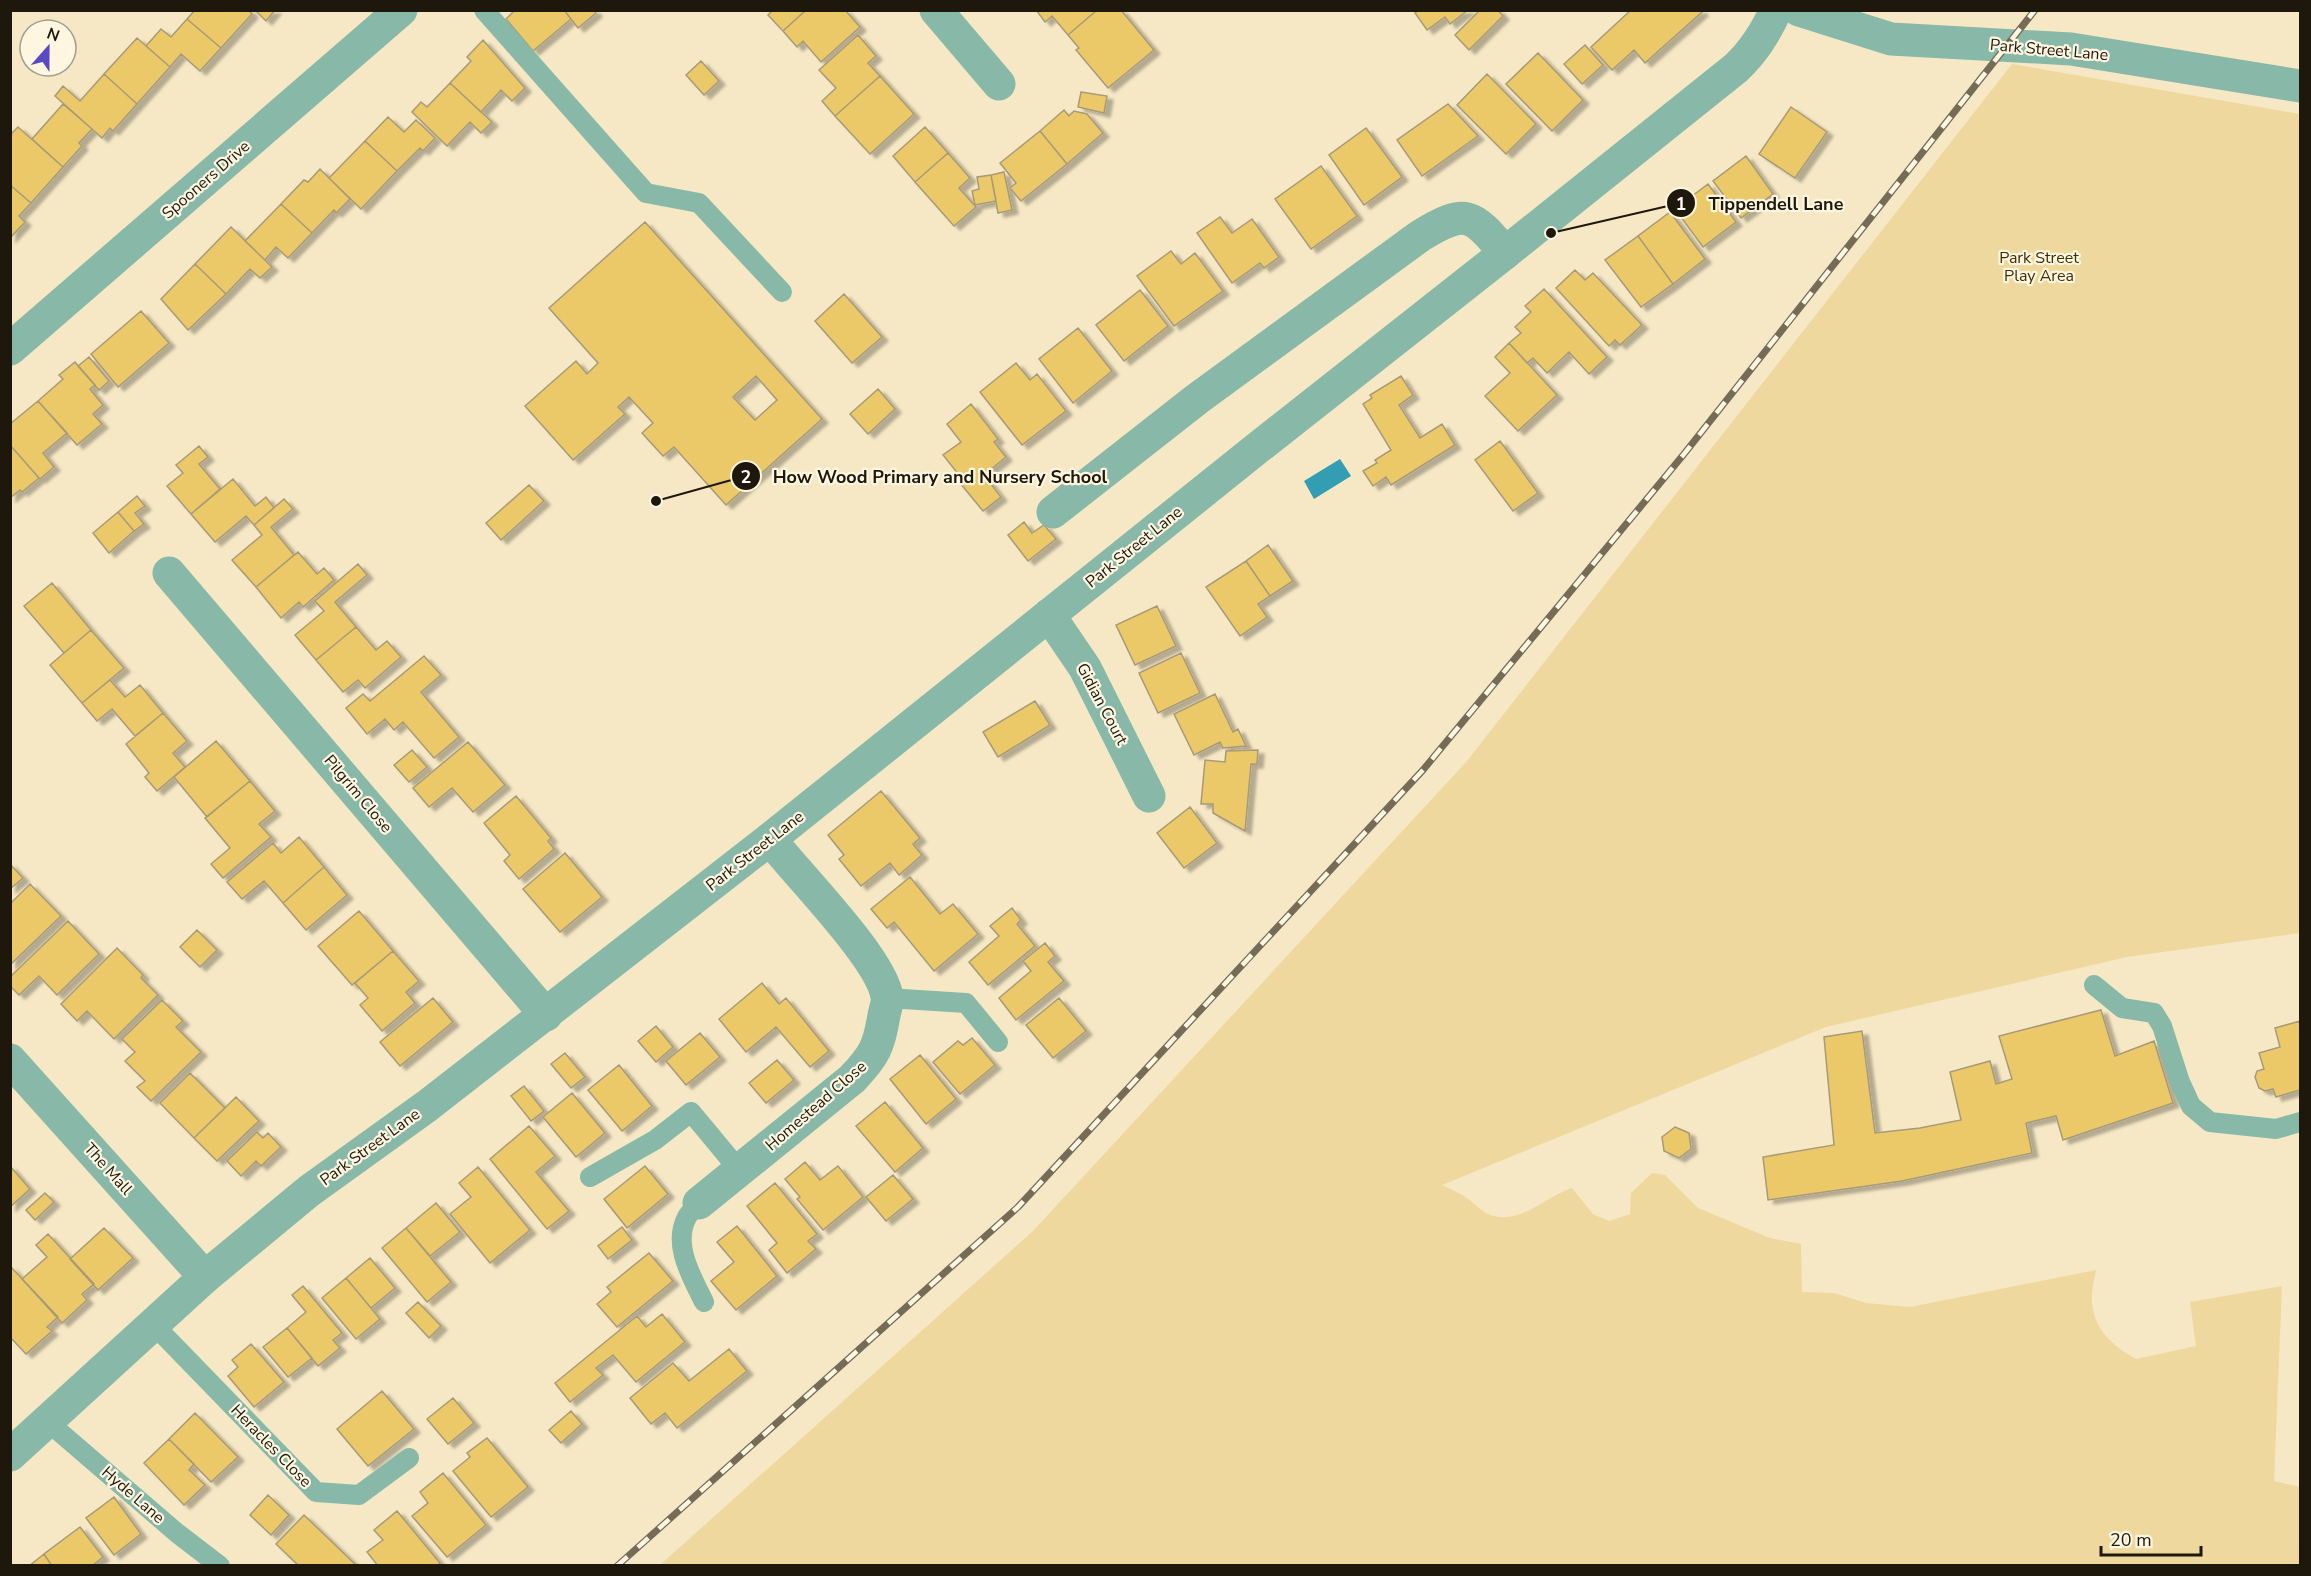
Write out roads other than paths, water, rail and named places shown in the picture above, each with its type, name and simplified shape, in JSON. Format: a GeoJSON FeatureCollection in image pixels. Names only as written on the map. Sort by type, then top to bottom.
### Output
{"type":"FeatureCollection","features":[{"type":"Feature","properties":{"kind":"street","name":"Spooners Drive"},"geometry":{"type":"LineString","coordinates":[[10,349],[400,10]]}},
{"type":"Feature","properties":{"kind":"street"},"geometry":{"type":"LineString","coordinates":[[936,10],[999,84]]}},
{"type":"Feature","properties":{"kind":"street","name":"Park Street Lane"},"geometry":{"type":"LineString","coordinates":[[10,1455],[205,1277],[309,1191],[427,1106],[770,839],[1736,68],[1752,52],[1765,33],[1776,10]]}},
{"type":"Feature","properties":{"kind":"street","name":"Park Street Lane"},"geometry":{"type":"LineString","coordinates":[[1799,10],[1891,39],[2071,49],[2301,86]]}},
{"type":"Feature","properties":{"kind":"street"},"geometry":{"type":"LineString","coordinates":[[1053,512],[1197,399],[1420,236],[1445,221],[1468,219],[1484,228],[1505,254]]}},
{"type":"Feature","properties":{"kind":"street","name":"Pilgrim Close"},"geometry":{"type":"LineString","coordinates":[[170,573],[546,1015]]}},
{"type":"Feature","properties":{"kind":"street","name":"Gidian Court"},"geometry":{"type":"LineString","coordinates":[[1049,615],[1085,668],[1149,796]]}},
{"type":"Feature","properties":{"kind":"street"},"geometry":{"type":"LineString","coordinates":[[770,839],[867,955],[880,978],[887,998]]}},
{"type":"Feature","properties":{"kind":"street","name":"Homestead Close"},"geometry":{"type":"LineString","coordinates":[[699,1203],[852,1079],[872,1058],[880,1040],[887,998]]}},
{"type":"Feature","properties":{"kind":"street","name":"The Mall"},"geometry":{"type":"LineString","coordinates":[[10,1060],[205,1277]]}},
{"type":"Feature","properties":{"kind":"lane"},"geometry":{"type":"LineString","coordinates":[[484,10],[646,193],[699,203],[782,292]]}},
{"type":"Feature","properties":{"kind":"lane"},"geometry":{"type":"LineString","coordinates":[[2094,985],[2122,1008],[2154,1012],[2162,1026],[2180,1082],[2191,1106],[2210,1122],[2276,1129],[2301,1122]]}},
{"type":"Feature","properties":{"kind":"lane"},"geometry":{"type":"LineString","coordinates":[[887,998],[966,1003],[998,1042]]}},
{"type":"Feature","properties":{"kind":"lane"},"geometry":{"type":"LineString","coordinates":[[590,1177],[655,1140],[691,1112],[740,1171]]}},
{"type":"Feature","properties":{"kind":"lane","name":"Homestead Close"},"geometry":{"type":"LineString","coordinates":[[699,1203],[687,1217],[682,1233],[682,1253],[704,1302]]}},
{"type":"Feature","properties":{"kind":"lane","name":"Heracles Close"},"geometry":{"type":"LineString","coordinates":[[154,1325],[316,1492],[359,1495],[409,1458]]}},
{"type":"Feature","properties":{"kind":"lane","name":"Hyde Lane"},"geometry":{"type":"LineString","coordinates":[[48,1422],[177,1533],[220,1566]]}},
{"type":"Feature","properties":{"kind":"water"},"geometry":{"type":"Polygon","coordinates":[[[1340,459],[1351,476],[1314,499],[1304,481],[1340,459]]]}},
{"type":"Feature","properties":{"kind":"railway"},"geometry":{"type":"LineString","coordinates":[[617,1566],[1018,1207],[1423,770],[1684,454],[2035,10]]}},
{"type":"Feature","properties":{"kind":"place","name":"Tippendell Lane"},"geometry":{"type":"Point","coordinates":[1551,233]}},
{"type":"Feature","properties":{"kind":"place","name":"How Wood Primary and Nursery School"},"geometry":{"type":"Point","coordinates":[656,501]}},
{"type":"Feature","properties":{"kind":"park label","name":"Park Street Play Area"},"geometry":{"type":"Point","coordinates":[2039,267]}}]}
